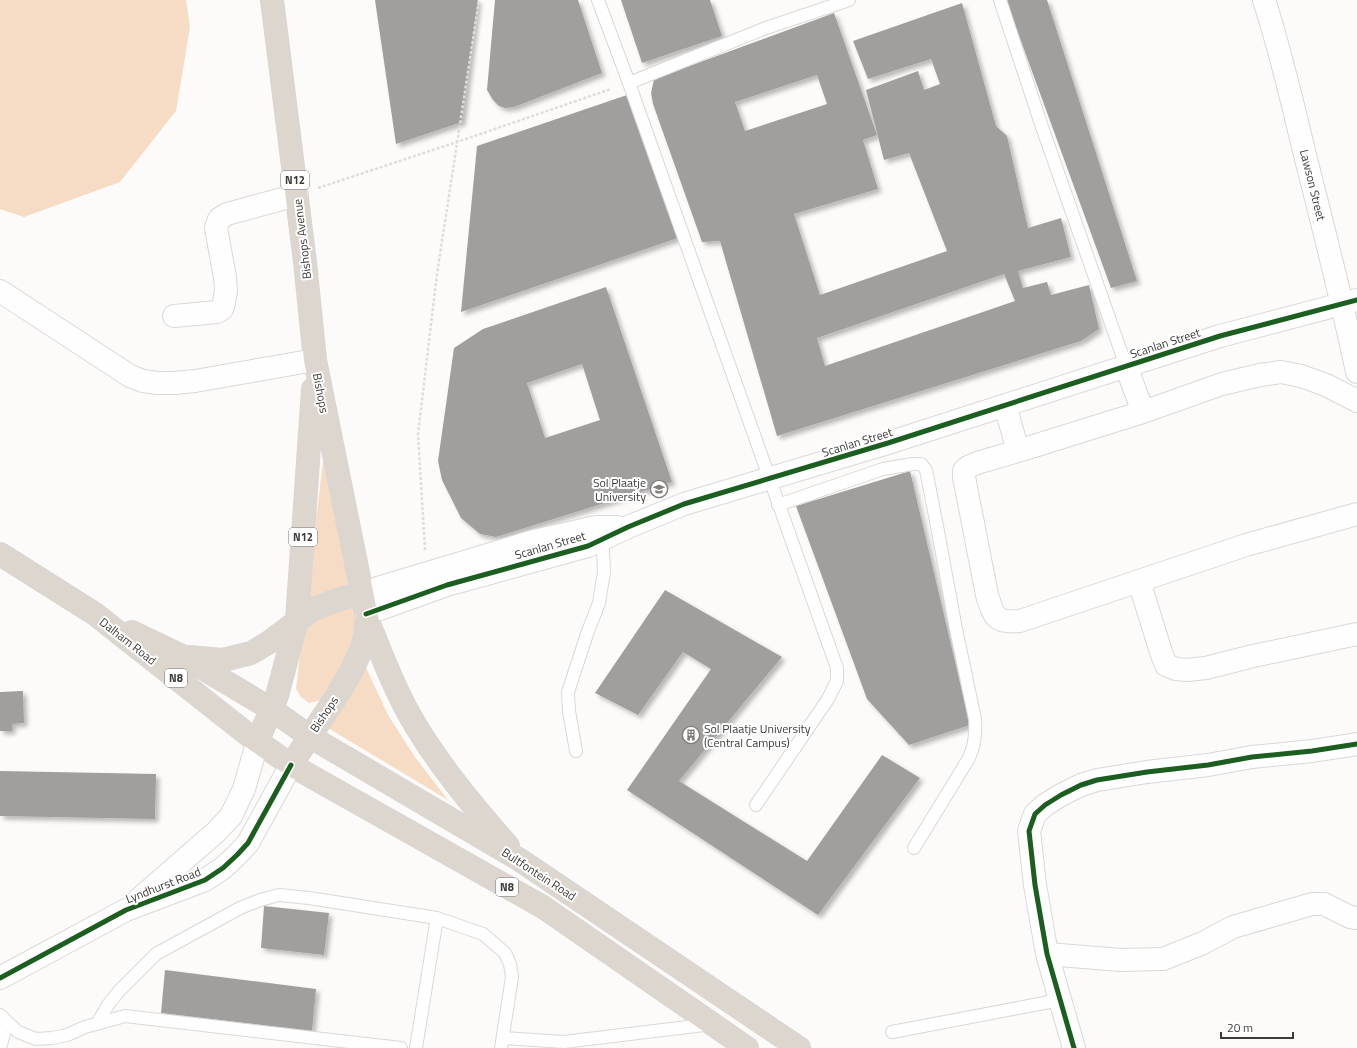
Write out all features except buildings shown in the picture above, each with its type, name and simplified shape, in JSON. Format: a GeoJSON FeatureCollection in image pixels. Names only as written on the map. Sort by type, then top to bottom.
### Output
{"type":"FeatureCollection","features":[{"type":"Feature","properties":{"kind":"highway","name":"Bishops Avenue"},"geometry":{"type":"LineString","coordinates":[[272,0],[297,195],[315,360]]}},
{"type":"Feature","properties":{"kind":"highway","name":"Bishops"},"geometry":{"type":"LineString","coordinates":[[291,765],[338,694],[353,668],[362,648],[365,636],[365,608],[315,360]]}},
{"type":"Feature","properties":{"kind":"highway","name":"Bishops"},"geometry":{"type":"LineString","coordinates":[[258,740],[277,696],[297,620],[315,360]]}},
{"type":"Feature","properties":{"kind":"highway","name":"Dalham Road"},"geometry":{"type":"LineString","coordinates":[[0,554],[95,614],[258,740]]}},
{"type":"Feature","properties":{"kind":"highway"},"geometry":{"type":"LineString","coordinates":[[182,656],[223,660],[240,656],[251,653],[268,643],[297,620],[322,605],[334,601],[365,608],[394,685],[409,714],[457,785],[520,860]]}},
{"type":"Feature","properties":{"kind":"highway","name":"Dalham Road"},"geometry":{"type":"LineString","coordinates":[[95,614],[182,656],[272,709]]}},
{"type":"Feature","properties":{"kind":"highway","name":"Bultfontein Road"},"geometry":{"type":"LineString","coordinates":[[272,709],[309,736],[520,860],[800,1048]]}},
{"type":"Feature","properties":{"kind":"highway","name":"N8"},"geometry":{"type":"LineString","coordinates":[[258,740],[291,765],[543,907],[747,1048]]}},
{"type":"Feature","properties":{"kind":"street","name":"Lawson Street"},"geometry":{"type":"LineString","coordinates":[[1264,0],[1276,36],[1350,302],[1357,372]]}},
{"type":"Feature","properties":{"kind":"street"},"geometry":{"type":"LineString","coordinates":[[174,316],[217,312],[222,309],[226,291],[225,277],[216,228],[219,219],[228,214],[297,195]]}},
{"type":"Feature","properties":{"kind":"street"},"geometry":{"type":"LineString","coordinates":[[0,291],[130,376],[143,381],[158,383],[195,381],[315,360]]}},
{"type":"Feature","properties":{"kind":"street","name":"Scanlan Street"},"geometry":{"type":"LineString","coordinates":[[365,608],[426,573],[534,541],[599,533],[628,527],[684,504],[888,443],[1220,336],[1350,302]]}},
{"type":"Feature","properties":{"kind":"street"},"geometry":{"type":"LineString","coordinates":[[1126,366],[1143,412]]}},
{"type":"Feature","properties":{"kind":"street"},"geometry":{"type":"LineString","coordinates":[[1357,401],[1326,385],[1302,376],[1281,372],[1260,375],[1222,384],[1143,412],[977,463],[968,467],[964,471],[965,490],[987,595],[993,614],[1000,620],[1010,622],[1020,621],[1246,545],[1357,514]]}},
{"type":"Feature","properties":{"kind":"street"},"geometry":{"type":"LineString","coordinates":[[1005,405],[1018,451]]}},
{"type":"Feature","properties":{"kind":"street","name":"Scanlan Street"},"geometry":{"type":"LineString","coordinates":[[365,608],[588,546],[599,533]]}},
{"type":"Feature","properties":{"kind":"street"},"geometry":{"type":"LineString","coordinates":[[1138,581],[1166,664],[1176,669],[1187,670],[1206,668],[1253,656],[1357,634]]}},
{"type":"Feature","properties":{"kind":"street","name":"Lyndhurst Road"},"geometry":{"type":"LineString","coordinates":[[126,910],[216,832],[231,816],[244,789],[258,740]]}},
{"type":"Feature","properties":{"kind":"street"},"geometry":{"type":"LineString","coordinates":[[1074,1048],[1047,954],[1035,885],[1030,831],[1035,814],[1045,805],[1061,795],[1081,785],[1097,780],[1147,772],[1208,765],[1252,757],[1312,751],[1357,744]]}},
{"type":"Feature","properties":{"kind":"street","name":"Lyndhurst Road"},"geometry":{"type":"LineString","coordinates":[[0,978],[126,910],[205,880],[223,868],[248,843],[291,765]]}},
{"type":"Feature","properties":{"kind":"street"},"geometry":{"type":"LineString","coordinates":[[1047,954],[1121,960],[1163,959],[1203,943],[1232,927],[1312,904],[1324,904],[1350,917],[1357,918]]}},
{"type":"Feature","properties":{"kind":"lane"},"geometry":{"type":"LineString","coordinates":[[598,0],[837,668],[837,681],[828,699],[756,805]]}},
{"type":"Feature","properties":{"kind":"lane"},"geometry":{"type":"LineString","coordinates":[[628,83],[766,28],[849,0]]}},
{"type":"Feature","properties":{"kind":"lane"},"geometry":{"type":"LineString","coordinates":[[1000,0],[1042,127],[1126,366]]}},
{"type":"Feature","properties":{"kind":"lane"},"geometry":{"type":"LineString","coordinates":[[778,505],[883,469],[921,464],[926,470],[956,629],[975,719],[976,734],[974,748],[969,758],[914,848]]}},
{"type":"Feature","properties":{"kind":"lane"},"geometry":{"type":"LineString","coordinates":[[576,751],[569,711],[568,692],[586,634],[599,603],[604,572],[599,533]]}},
{"type":"Feature","properties":{"kind":"lane"},"geometry":{"type":"LineString","coordinates":[[97,1024],[108,1005],[119,991],[156,954],[234,911],[260,900],[279,895],[309,898],[437,918],[483,934],[505,953],[510,964],[512,977],[502,1043],[564,1042],[713,1024]]}},
{"type":"Feature","properties":{"kind":"lane"},"geometry":{"type":"LineString","coordinates":[[416,1048],[437,918]]}},
{"type":"Feature","properties":{"kind":"lane"},"geometry":{"type":"LineString","coordinates":[[892,1032],[1060,1000]]}},
{"type":"Feature","properties":{"kind":"lane"},"geometry":{"type":"LineString","coordinates":[[3,1019],[18,1032],[36,1039],[67,1035],[84,1027],[125,1016],[401,1048]]}},
{"type":"Feature","properties":{"kind":"lane"},"geometry":{"type":"LineString","coordinates":[[0,1048],[3,1019]]}},
{"type":"Feature","properties":{"kind":"path"},"geometry":{"type":"LineString","coordinates":[[426,573],[418,434],[437,274],[479,0]]}},
{"type":"Feature","properties":{"kind":"path"},"geometry":{"type":"LineString","coordinates":[[297,195],[628,83]]}},
{"type":"Feature","properties":{"kind":"shaded area"},"geometry":{"type":"Polygon","coordinates":[[[0,0],[186,0],[190,27],[176,111],[120,182],[24,217],[0,209],[0,0]]]}},
{"type":"Feature","properties":{"kind":"shaded area"},"geometry":{"type":"Polygon","coordinates":[[[324,453],[358,614],[355,643],[322,700],[309,703],[301,697],[296,689],[324,453]]]}},
{"type":"Feature","properties":{"kind":"shaded area"},"geometry":{"type":"Polygon","coordinates":[[[362,659],[388,715],[415,757],[448,800],[323,725],[362,659]]]}},
{"type":"Feature","properties":{"kind":"cycle path"},"geometry":{"type":"LineString","coordinates":[[366,614],[447,585],[588,546],[628,527],[684,504],[888,443],[1220,336],[1357,300]]}},
{"type":"Feature","properties":{"kind":"cycle path"},"geometry":{"type":"LineString","coordinates":[[1074,1048],[1047,954],[1035,885],[1029,831],[1035,814],[1045,805],[1061,795],[1081,785],[1097,780],[1147,772],[1208,765],[1252,757],[1312,751],[1357,744]]}},
{"type":"Feature","properties":{"kind":"cycle path"},"geometry":{"type":"LineString","coordinates":[[0,978],[126,910],[205,880],[223,868],[248,843],[291,765]]}},
{"type":"Feature","properties":{"kind":"place","name":"Sol Plaatje University"},"geometry":{"type":"Point","coordinates":[659,489]}},
{"type":"Feature","properties":{"kind":"place","name":"Sol Plaatje University (Central Campus)"},"geometry":{"type":"Point","coordinates":[691,735]}}]}
